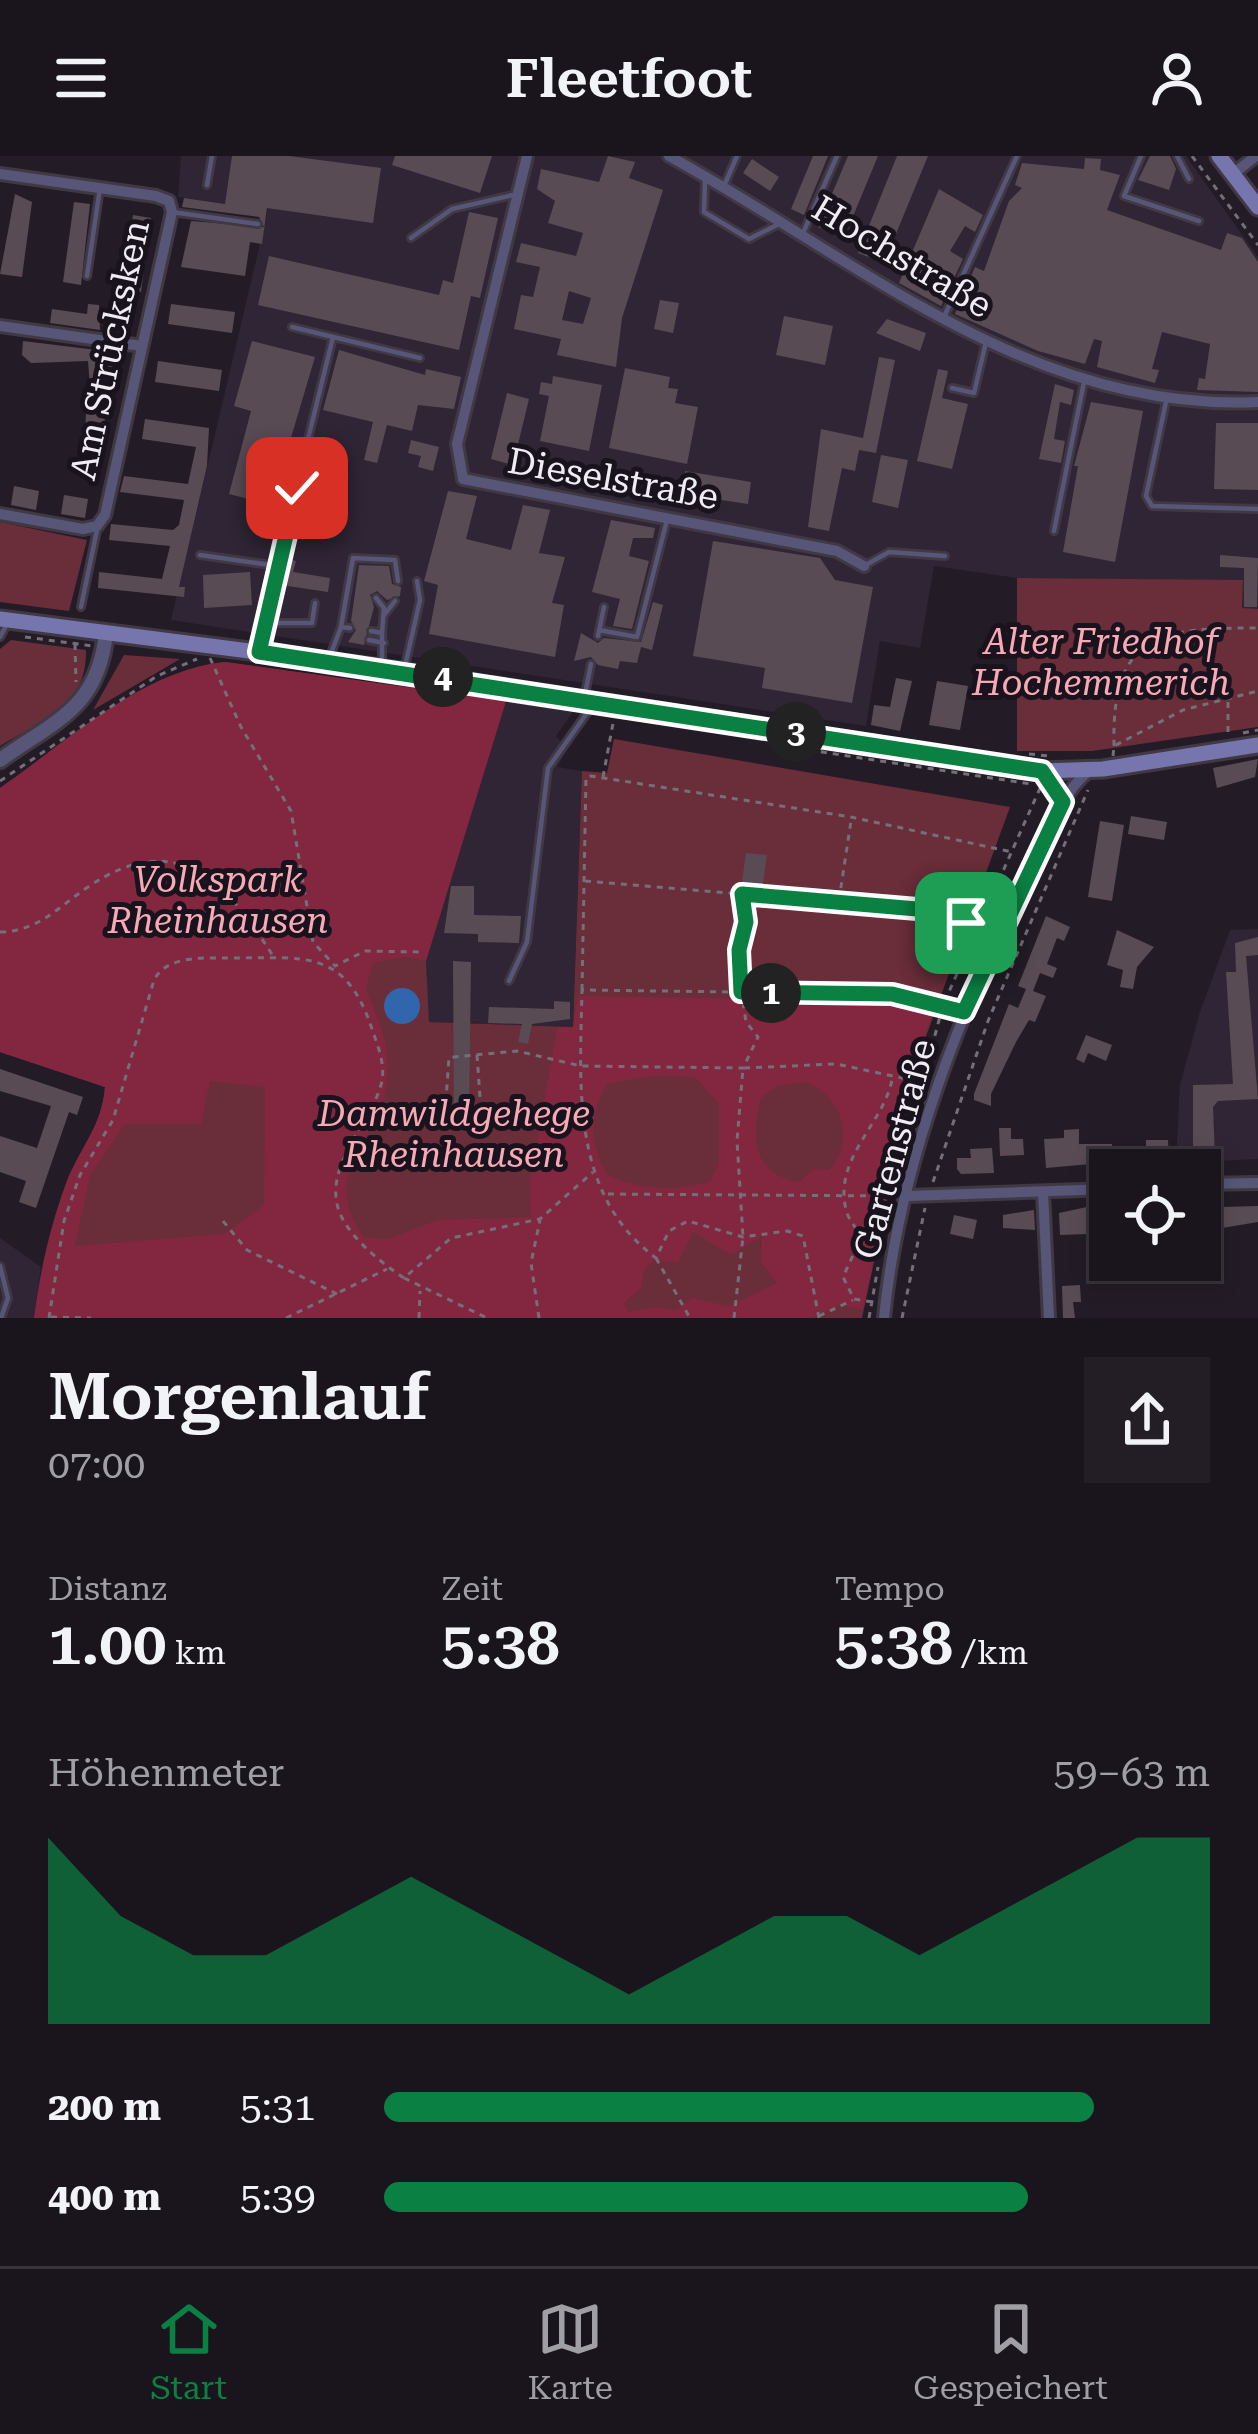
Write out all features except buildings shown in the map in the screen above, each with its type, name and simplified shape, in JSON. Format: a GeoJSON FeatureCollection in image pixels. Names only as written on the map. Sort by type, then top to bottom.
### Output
{"type":"FeatureCollection","features":[{"type":"Feature","properties":{"kind":"main road"},"geometry":{"type":"LineString","coordinates":[[1219,156],[1233,174],[1252,186],[1258,207]]}},
{"type":"Feature","properties":{"kind":"main road"},"geometry":{"type":"LineString","coordinates":[[4,620],[381,668],[1089,777],[1258,745]]}},
{"type":"Feature","properties":{"kind":"street","name":"Dieselstraße"},"geometry":{"type":"LineString","coordinates":[[527,156],[457,444],[457,468],[463,479],[837,551],[864,566]]}},
{"type":"Feature","properties":{"kind":"street","name":"Hochstraße"},"geometry":{"type":"LineString","coordinates":[[669,156],[941,322],[986,342],[1085,376],[1167,397],[1258,402]]}},
{"type":"Feature","properties":{"kind":"street"},"geometry":{"type":"LineString","coordinates":[[1233,174],[1256,156]]}},
{"type":"Feature","properties":{"kind":"street","name":"Am Strücksken"},"geometry":{"type":"LineString","coordinates":[[0,174],[169,201],[172,212],[105,515],[97,526]]}},
{"type":"Feature","properties":{"kind":"street"},"geometry":{"type":"LineString","coordinates":[[0,326],[142,346]]}},
{"type":"Feature","properties":{"kind":"street"},"geometry":{"type":"LineString","coordinates":[[0,514],[83,529],[97,526]]}},
{"type":"Feature","properties":{"kind":"street"},"geometry":{"type":"LineString","coordinates":[[0,760],[82,703],[100,676],[106,633]]}},
{"type":"Feature","properties":{"kind":"street"},"geometry":{"type":"LineString","coordinates":[[1042,771],[1063,802]]}},
{"type":"Feature","properties":{"kind":"street","name":"Gartenstraße"},"geometry":{"type":"LineString","coordinates":[[884,1318],[908,1196],[964,1012],[1063,802],[1089,777]]}},
{"type":"Feature","properties":{"kind":"street"},"geometry":{"type":"LineString","coordinates":[[1221,1184],[1258,1183]]}},
{"type":"Feature","properties":{"kind":"street"},"geometry":{"type":"LineString","coordinates":[[908,1196],[1089,1190]]}},
{"type":"Feature","properties":{"kind":"street"},"geometry":{"type":"LineString","coordinates":[[1043,1192],[1049,1318]]}},
{"type":"Feature","properties":{"kind":"lane"},"geometry":{"type":"LineString","coordinates":[[207,185],[212,156]]}},
{"type":"Feature","properties":{"kind":"lane"},"geometry":{"type":"LineString","coordinates":[[724,186],[737,156]]}},
{"type":"Feature","properties":{"kind":"lane"},"geometry":{"type":"LineString","coordinates":[[802,234],[837,156]]}},
{"type":"Feature","properties":{"kind":"lane"},"geometry":{"type":"LineString","coordinates":[[941,322],[1017,156]]}},
{"type":"Feature","properties":{"kind":"lane"},"geometry":{"type":"LineString","coordinates":[[1141,156],[1124,196],[1199,221]]}},
{"type":"Feature","properties":{"kind":"lane"},"geometry":{"type":"LineString","coordinates":[[1177,156],[1190,179]]}},
{"type":"Feature","properties":{"kind":"lane"},"geometry":{"type":"LineString","coordinates":[[705,176],[704,212],[727,227],[749,239],[784,222]]}},
{"type":"Feature","properties":{"kind":"lane"},"geometry":{"type":"LineString","coordinates":[[87,276],[100,188]]}},
{"type":"Feature","properties":{"kind":"lane"},"geometry":{"type":"LineString","coordinates":[[411,238],[452,208],[517,195]]}},
{"type":"Feature","properties":{"kind":"lane"},"geometry":{"type":"LineString","coordinates":[[172,212],[257,224]]}},
{"type":"Feature","properties":{"kind":"lane"},"geometry":{"type":"LineString","coordinates":[[292,327],[420,358]]}},
{"type":"Feature","properties":{"kind":"lane"},"geometry":{"type":"LineString","coordinates":[[259,652],[333,337]]}},
{"type":"Feature","properties":{"kind":"lane"},"geometry":{"type":"LineString","coordinates":[[952,388],[974,393],[986,342]]}},
{"type":"Feature","properties":{"kind":"lane"},"geometry":{"type":"LineString","coordinates":[[1054,531],[1085,376]]}},
{"type":"Feature","properties":{"kind":"lane"},"geometry":{"type":"LineString","coordinates":[[1167,397],[1146,496],[1152,506],[1258,509]]}},
{"type":"Feature","properties":{"kind":"lane"},"geometry":{"type":"LineString","coordinates":[[604,607],[598,633],[637,637],[667,520]]}},
{"type":"Feature","properties":{"kind":"lane","name":"Am Strücksken"},"geometry":{"type":"LineString","coordinates":[[81,607],[97,526]]}},
{"type":"Feature","properties":{"kind":"lane"},"geometry":{"type":"LineString","coordinates":[[864,566],[889,552],[945,556]]}},
{"type":"Feature","properties":{"kind":"lane"},"geometry":{"type":"LineString","coordinates":[[327,661],[348,615],[358,554],[395,560],[398,581]]}},
{"type":"Feature","properties":{"kind":"lane"},"geometry":{"type":"LineString","coordinates":[[200,555],[278,566]]}},
{"type":"Feature","properties":{"kind":"lane"},"geometry":{"type":"LineString","coordinates":[[404,672],[420,600],[418,580]]}},
{"type":"Feature","properties":{"kind":"lane"},"geometry":{"type":"LineString","coordinates":[[376,598],[383,614],[381,668]]}},
{"type":"Feature","properties":{"kind":"lane"},"geometry":{"type":"LineString","coordinates":[[373,619],[395,601]]}},
{"type":"Feature","properties":{"kind":"lane"},"geometry":{"type":"LineString","coordinates":[[263,623],[312,622],[315,603]]}},
{"type":"Feature","properties":{"kind":"lane"},"geometry":{"type":"LineString","coordinates":[[374,607],[383,614]]}},
{"type":"Feature","properties":{"kind":"lane"},"geometry":{"type":"LineString","coordinates":[[0,637],[4,620]]}},
{"type":"Feature","properties":{"kind":"lane"},"geometry":{"type":"LineString","coordinates":[[341,627],[350,628]]}},
{"type":"Feature","properties":{"kind":"lane"},"geometry":{"type":"LineString","coordinates":[[371,631],[382,633]]}},
{"type":"Feature","properties":{"kind":"lane"},"geometry":{"type":"LineString","coordinates":[[339,636],[349,638]]}},
{"type":"Feature","properties":{"kind":"lane"},"geometry":{"type":"LineString","coordinates":[[369,640],[384,643]]}},
{"type":"Feature","properties":{"kind":"lane"},"geometry":{"type":"LineString","coordinates":[[509,981],[527,942],[548,768],[562,742],[590,712],[591,664]]}},
{"type":"Feature","properties":{"kind":"lane"},"geometry":{"type":"LineString","coordinates":[[0,1266],[8,1298],[1,1318]]}},
{"type":"Feature","properties":{"kind":"path"},"geometry":{"type":"LineString","coordinates":[[1192,156],[1258,245]]}},
{"type":"Feature","properties":{"kind":"path"},"geometry":{"type":"LineString","coordinates":[[1102,755],[1114,754],[1119,681],[1160,635],[1178,628],[1258,628]]}},
{"type":"Feature","properties":{"kind":"path"},"geometry":{"type":"LineString","coordinates":[[66,696],[77,681],[74,645]]}},
{"type":"Feature","properties":{"kind":"path"},"geometry":{"type":"LineString","coordinates":[[0,781],[157,676],[210,656],[241,727],[291,811],[313,942],[364,1004],[383,1067],[374,1102],[340,1169],[337,1204],[345,1223],[388,1268],[421,1289],[487,1318]]}},
{"type":"Feature","properties":{"kind":"path"},"geometry":{"type":"LineString","coordinates":[[1114,746],[1183,710],[1258,691]]}},
{"type":"Feature","properties":{"kind":"path"},"geometry":{"type":"LineString","coordinates":[[1228,700],[1228,735],[1258,730]]}},
{"type":"Feature","properties":{"kind":"path"},"geometry":{"type":"LineString","coordinates":[[604,777],[614,716]]}},
{"type":"Feature","properties":{"kind":"path"},"geometry":{"type":"LineString","coordinates":[[1021,754],[1066,758]]}},
{"type":"Feature","properties":{"kind":"path"},"geometry":{"type":"LineString","coordinates":[[690,1318],[656,1258],[630,1235],[593,1172],[581,1136],[586,778],[604,777],[851,818],[1012,852]]}},
{"type":"Feature","properties":{"kind":"path"},"geometry":{"type":"LineString","coordinates":[[902,1318],[929,1196],[959,1093],[1089,777]]}},
{"type":"Feature","properties":{"kind":"path"},"geometry":{"type":"LineString","coordinates":[[839,902],[851,818]]}},
{"type":"Feature","properties":{"kind":"path"},"geometry":{"type":"LineString","coordinates":[[0,932],[42,922],[109,875],[178,863],[207,872],[275,958]]}},
{"type":"Feature","properties":{"kind":"path"},"geometry":{"type":"LineString","coordinates":[[585,881],[937,912],[974,927]]}},
{"type":"Feature","properties":{"kind":"path"},"geometry":{"type":"LineString","coordinates":[[734,1318],[743,1237],[738,1196],[743,1068],[758,1037],[746,1022],[741,992],[739,950],[746,922],[742,894]]}},
{"type":"Feature","properties":{"kind":"path"},"geometry":{"type":"LineString","coordinates":[[91,1318],[49,1318],[64,1221],[80,1175],[113,1120],[130,1050],[158,971],[185,961],[275,958],[335,966],[365,950],[422,952]]}},
{"type":"Feature","properties":{"kind":"path"},"geometry":{"type":"LineString","coordinates":[[583,990],[892,994],[964,1012]]}},
{"type":"Feature","properties":{"kind":"path"},"geometry":{"type":"LineString","coordinates":[[477,1055],[482,1125],[444,1126],[449,1058],[477,1055],[517,1052],[581,1066],[836,1064],[918,1082]]}},
{"type":"Feature","properties":{"kind":"path"},"geometry":{"type":"LineString","coordinates":[[854,1299],[843,1277],[861,1238],[847,1214],[853,1155],[888,1102],[892,1077]]}},
{"type":"Feature","properties":{"kind":"path"},"geometry":{"type":"LineString","coordinates":[[404,1278],[434,1247],[451,1238],[539,1219],[593,1172]]}},
{"type":"Feature","properties":{"kind":"path"},"geometry":{"type":"LineString","coordinates":[[607,1194],[908,1196]]}},
{"type":"Feature","properties":{"kind":"path"},"geometry":{"type":"LineString","coordinates":[[539,1219],[531,1263],[539,1318]]}},
{"type":"Feature","properties":{"kind":"path"},"geometry":{"type":"LineString","coordinates":[[224,1221],[247,1250],[337,1294]]}},
{"type":"Feature","properties":{"kind":"path"},"geometry":{"type":"LineString","coordinates":[[656,1258],[669,1231],[688,1221],[743,1237],[788,1231],[803,1236],[819,1317],[842,1310],[854,1299]]}},
{"type":"Feature","properties":{"kind":"path"},"geometry":{"type":"LineString","coordinates":[[286,1318],[388,1268]]}},
{"type":"Feature","properties":{"kind":"path"},"geometry":{"type":"LineString","coordinates":[[418,1318],[421,1289]]}},
{"type":"Feature","properties":{"kind":"path"},"geometry":{"type":"LineString","coordinates":[[854,1299],[886,1304]]}},
{"type":"Feature","properties":{"kind":"shaded area"},"geometry":{"type":"Polygon","coordinates":[[[181,156],[1186,156],[1258,257],[1258,609],[1242,609],[1243,581],[1017,578],[934,566],[920,648],[880,641],[866,726],[171,620],[268,210],[178,197],[181,156]]]}},
{"type":"Feature","properties":{"kind":"shaded area"},"geometry":{"type":"Polygon","coordinates":[[[506,701],[573,712],[556,736],[568,748],[557,767],[582,771],[573,1027],[428,1022],[426,961],[506,701]]]}},
{"type":"Feature","properties":{"kind":"shaded area"},"geometry":{"type":"Polygon","coordinates":[[[1258,929],[1258,1159],[1221,1161],[1221,1149],[1177,1149],[1180,1085],[1230,930],[1258,929]]]}},
{"type":"Feature","properties":{"kind":"shaded area"},"geometry":{"type":"Polygon","coordinates":[[[0,1238],[41,1267],[34,1318],[0,1318],[0,1238]]]}},
{"type":"Feature","properties":{"kind":"green space"},"geometry":{"type":"Polygon","coordinates":[[[0,522],[87,540],[69,611],[0,602],[0,522]]]}},
{"type":"Feature","properties":{"kind":"green space","name":"Alter Friedhof Hochemmerich"},"geometry":{"type":"Polygon","coordinates":[[[1017,578],[1243,580],[1242,608],[1258,609],[1258,727],[1092,751],[1017,751],[1017,578]]]}},
{"type":"Feature","properties":{"kind":"green space"},"geometry":{"type":"Polygon","coordinates":[[[11,640],[86,650],[79,685],[71,698],[0,746],[0,649],[11,640]]]}},
{"type":"Feature","properties":{"kind":"green space"},"geometry":{"type":"Polygon","coordinates":[[[124,655],[180,659],[93,710],[124,655]]]}},
{"type":"Feature","properties":{"kind":"green space","name":"Volkspark Rheinhausen"},"geometry":{"type":"Polygon","coordinates":[[[225,662],[506,701],[426,961],[429,1022],[573,1027],[582,771],[607,773],[614,739],[1010,807],[917,1061],[862,1318],[34,1318],[61,1198],[95,1125],[105,1087],[0,1052],[0,788],[135,693],[194,668],[225,662]]]}},
{"type":"Feature","properties":{"kind":"green space","name":"Volkspark Rheinhausen"},"geometry":{"type":"Polygon","coordinates":[[[225,662],[506,701],[426,961],[404,957],[373,963],[366,989],[388,1066],[382,1102],[355,1155],[346,1191],[363,1237],[388,1239],[437,1220],[531,1217],[530,1181],[557,1027],[573,1027],[578,996],[936,1002],[917,1061],[863,1309],[838,1305],[812,1318],[34,1318],[56,1215],[95,1125],[105,1087],[0,1052],[0,788],[135,693],[194,668],[225,662]],[[651,1076],[607,1084],[594,1129],[607,1175],[657,1188],[709,1182],[719,1164],[719,1104],[695,1077],[651,1076]],[[210,1081],[201,1124],[125,1124],[90,1175],[75,1246],[224,1234],[264,1205],[265,1087],[210,1081]],[[804,1082],[777,1086],[761,1098],[758,1113],[756,1140],[764,1163],[784,1178],[800,1182],[813,1169],[829,1170],[842,1145],[836,1107],[804,1082]],[[693,1232],[678,1263],[657,1260],[646,1266],[641,1287],[624,1303],[629,1312],[652,1307],[676,1310],[692,1298],[729,1306],[777,1283],[761,1262],[762,1236],[731,1255],[693,1232]]]}},
{"type":"Feature","properties":{"kind":"water"},"geometry":{"type":"Polygon","coordinates":[[[402,988],[415,993],[420,1006],[415,1019],[402,1024],[389,1019],[384,1006],[389,993],[402,988]]]}},
{"type":"Feature","properties":{"kind":"route"},"geometry":{"type":"LineString","coordinates":[[297,488],[259,652],[1042,771],[1060,791],[1063,802],[964,1012],[892,994],[741,992],[739,950],[746,922],[742,894],[917,909],[966,923]]}},
{"type":"Feature","properties":{"kind":"park label","name":"Damwildgehege Rheinhausen"},"geometry":{"type":"Point","coordinates":[454,1134]}}]}
